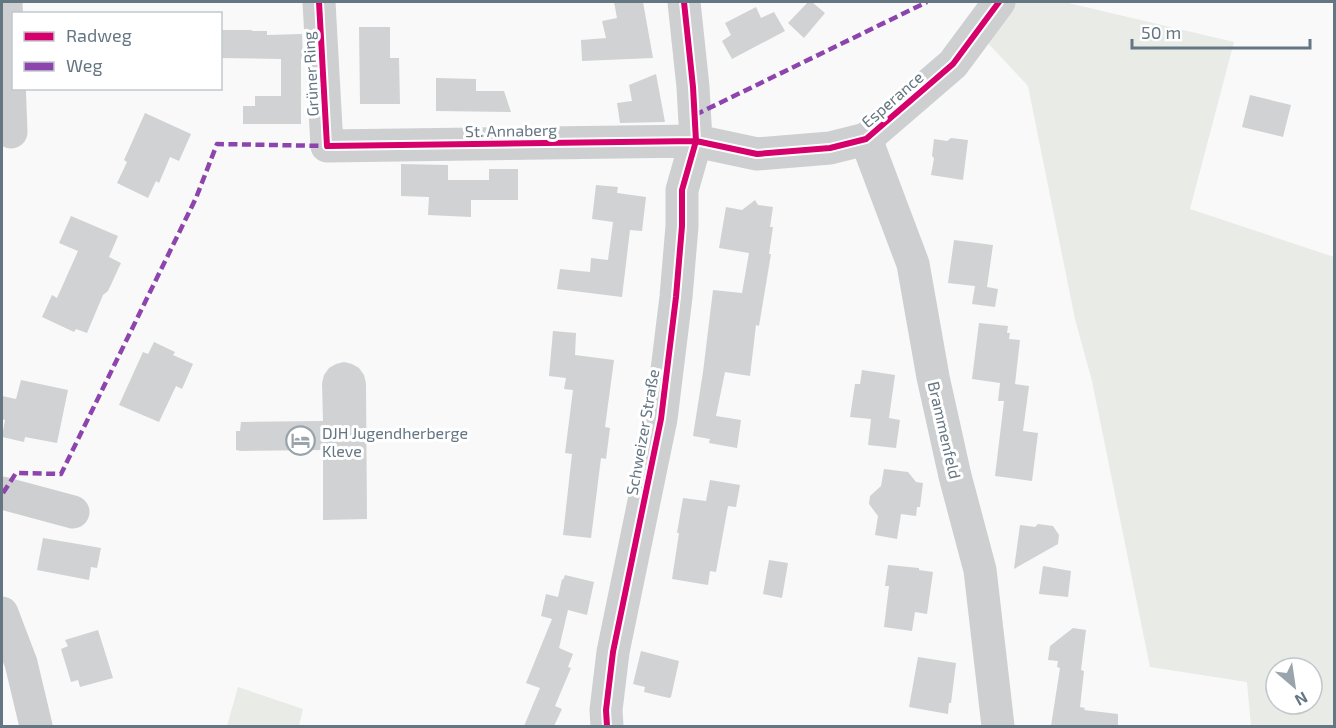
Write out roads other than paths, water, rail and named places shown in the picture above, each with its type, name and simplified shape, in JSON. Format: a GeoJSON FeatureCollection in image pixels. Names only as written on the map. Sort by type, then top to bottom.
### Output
{"type":"FeatureCollection","features":[{"type":"Feature","properties":{"kind":"street"},"geometry":{"type":"LineString","coordinates":[[6,2],[11,132]]}},
{"type":"Feature","properties":{"kind":"street","name":"Grüner Ring"},"geometry":{"type":"LineString","coordinates":[[319,2],[327,146]]}},
{"type":"Feature","properties":{"kind":"street","name":"Schweizer Straße"},"geometry":{"type":"LineString","coordinates":[[607,726],[606,710],[613,652],[661,419],[676,297],[682,226],[682,190],[696,141],[684,2]]}},
{"type":"Feature","properties":{"kind":"street","name":"Esperance"},"geometry":{"type":"LineString","coordinates":[[696,141],[757,154],[830,148],[866,139],[953,64],[999,2]]}},
{"type":"Feature","properties":{"kind":"street","name":"Brammenfeld"},"geometry":{"type":"LineString","coordinates":[[866,139],[913,264],[933,377],[980,570],[998,726]]}},
{"type":"Feature","properties":{"kind":"street","name":"St. Annaberg"},"geometry":{"type":"LineString","coordinates":[[327,146],[696,141]]}},
{"type":"Feature","properties":{"kind":"street"},"geometry":{"type":"LineString","coordinates":[[2,493],[73,512]]}},
{"type":"Feature","properties":{"kind":"street"},"geometry":{"type":"LineString","coordinates":[[2,613],[21,663],[36,726]]}},
{"type":"Feature","properties":{"kind":"place","name":"DJH Jugendherberge Kleve"},"geometry":{"type":"Point","coordinates":[301,441]}}]}
